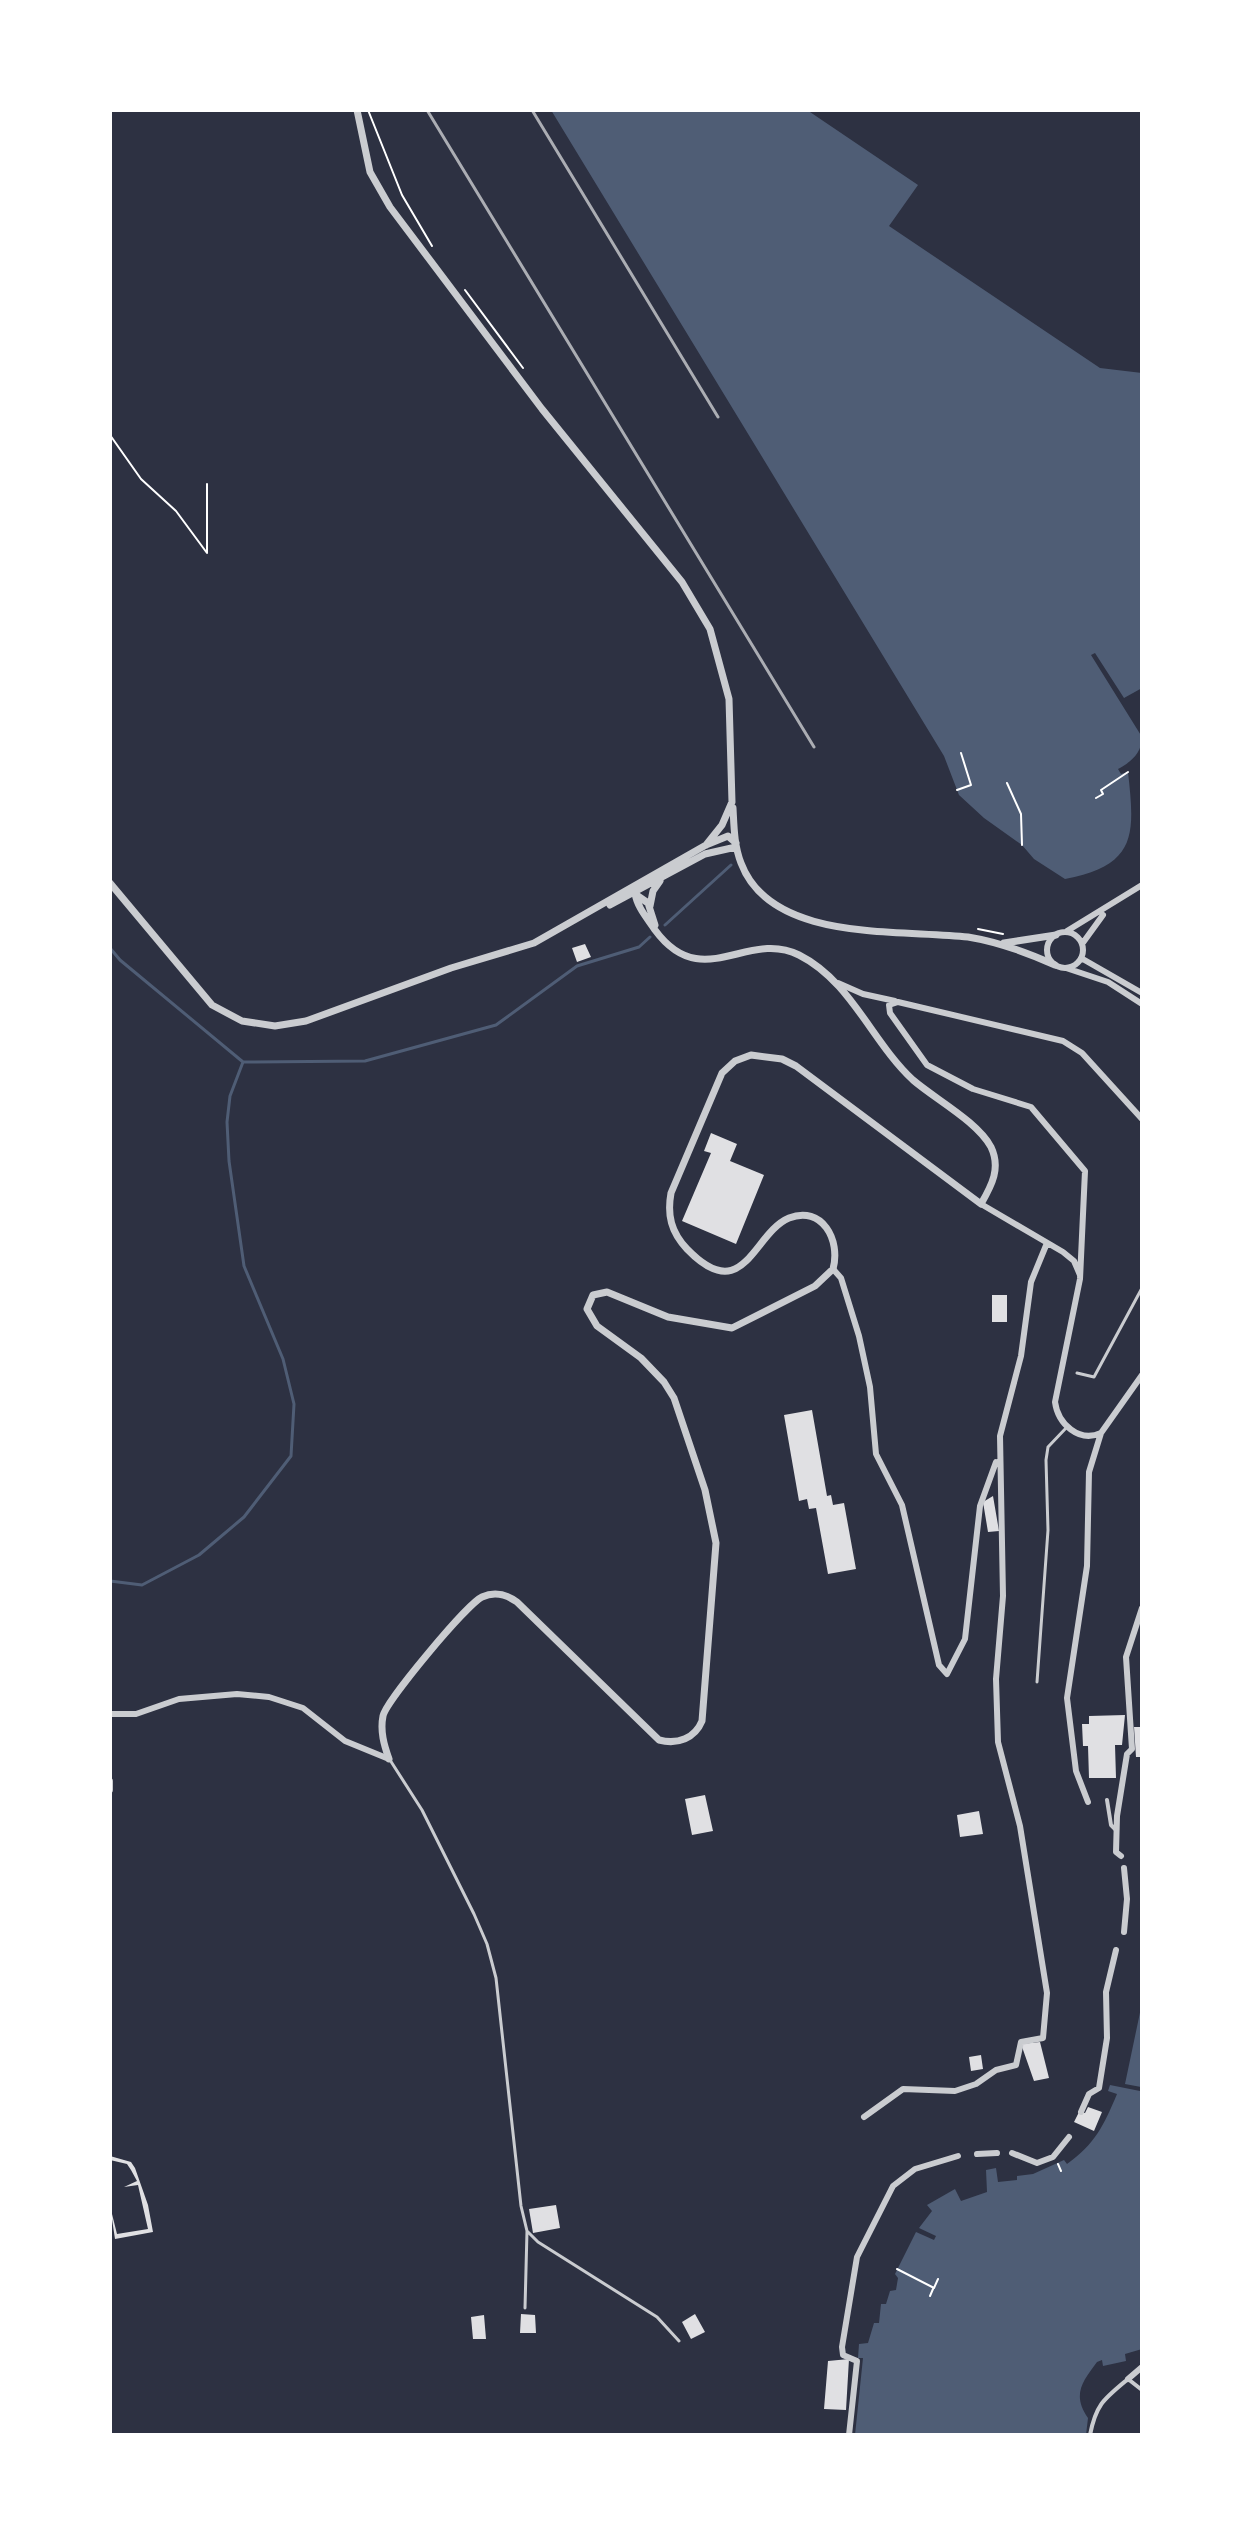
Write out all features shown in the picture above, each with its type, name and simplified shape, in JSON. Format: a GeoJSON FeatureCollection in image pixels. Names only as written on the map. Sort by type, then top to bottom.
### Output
{"type":"FeatureCollection","features":[{"type":"Feature","properties":{"kind":"street"},"geometry":{"type":"LineString","coordinates":[[357,110],[367,163],[390,207],[542,409],[664,558],[703,615],[716,643],[729,699],[736,845],[746,874],[756,889],[780,908],[798,915],[879,933],[965,937],[1002,943],[1108,982],[1142,1004]]}},
{"type":"Feature","properties":{"kind":"street"},"geometry":{"type":"LineString","coordinates":[[706,845],[722,825],[732,802]]}},
{"type":"Feature","properties":{"kind":"street"},"geometry":{"type":"LineString","coordinates":[[586,916],[635,893],[706,845],[728,836],[736,845]]}},
{"type":"Feature","properties":{"kind":"street"},"geometry":{"type":"LineString","coordinates":[[110,883],[203,998],[231,1017],[264,1026],[306,1021],[451,968],[534,943],[625,892],[705,854],[736,845]]}},
{"type":"Feature","properties":{"kind":"street"},"geometry":{"type":"LineString","coordinates":[[647,912],[653,891],[663,874]]}},
{"type":"Feature","properties":{"kind":"street"},"geometry":{"type":"LineString","coordinates":[[1055,965],[1048,949],[1060,934],[1142,885]]}},
{"type":"Feature","properties":{"kind":"street"},"geometry":{"type":"LineString","coordinates":[[625,892],[645,899],[656,931],[677,952],[704,960],[763,948],[791,951],[855,991],[892,1003],[1063,1041],[1082,1053],[1142,1119]]}},
{"type":"Feature","properties":{"kind":"street"},"geometry":{"type":"LineString","coordinates":[[619,902],[632,904],[647,912]]}},
{"type":"Feature","properties":{"kind":"street"},"geometry":{"type":"LineString","coordinates":[[1081,958],[1082,944],[1108,908]]}},
{"type":"Feature","properties":{"kind":"street"},"geometry":{"type":"LineString","coordinates":[[1002,943],[1060,934],[1075,935],[1082,944]]}},
{"type":"Feature","properties":{"kind":"street"},"geometry":{"type":"LineString","coordinates":[[1066,968],[1081,958]]}},
{"type":"Feature","properties":{"kind":"street"},"geometry":{"type":"LineString","coordinates":[[1081,958],[1142,993]]}},
{"type":"Feature","properties":{"kind":"street"},"geometry":{"type":"LineString","coordinates":[[834,980],[910,1076],[984,1137],[994,1157],[995,1177],[981,1204]]}},
{"type":"Feature","properties":{"kind":"street"},"geometry":{"type":"LineString","coordinates":[[892,1003],[890,1013],[927,1065],[973,1089],[1031,1107],[1080,1161],[1087,1182],[1080,1279],[1055,1397],[1057,1413],[1067,1427],[1092,1436],[1101,1433]]}},
{"type":"Feature","properties":{"kind":"street"},"geometry":{"type":"LineString","coordinates":[[389,1759],[382,1739],[387,1706],[464,1610],[490,1594],[508,1596],[517,1602],[659,1740],[680,1741],[698,1731],[702,1721],[716,1559],[711,1512],[674,1398],[654,1370],[597,1326],[587,1309],[593,1295],[607,1292],[668,1317],[732,1328],[815,1286],[833,1269],[836,1246],[832,1236],[821,1221],[806,1216],[786,1219],[754,1255],[729,1269],[719,1269],[699,1260],[674,1233],[668,1210],[671,1193],[717,1083],[728,1067],[741,1057],[769,1056],[796,1066],[981,1204],[1074,1261],[1080,1279]]}},
{"type":"Feature","properties":{"kind":"street"},"geometry":{"type":"LineString","coordinates":[[833,1269],[841,1278],[859,1336],[879,1466],[902,1505],[939,1665],[947,1674],[965,1639],[980,1506],[998,1456],[1021,1356],[1031,1282],[1047,1243]]}},
{"type":"Feature","properties":{"kind":"street"},"geometry":{"type":"LineString","coordinates":[[1088,1802],[1076,1771],[1067,1698],[1087,1566],[1089,1472],[1101,1433],[1142,1375]]}},
{"type":"Feature","properties":{"kind":"street"},"geometry":{"type":"LineString","coordinates":[[864,2117],[903,2089],[955,2091],[973,2086],[996,2070],[1016,2065],[1021,2042],[1043,2038],[1046,1986],[1020,1826],[998,1742],[996,1679],[1003,1596],[998,1456]]}},
{"type":"Feature","properties":{"kind":"street"},"geometry":{"type":"LineString","coordinates":[[1121,1856],[1116,1852],[1116,1830],[1127,1754],[1132,1749],[1126,1657],[1142,1608]]}},
{"type":"Feature","properties":{"kind":"street"},"geometry":{"type":"LineString","coordinates":[[110,1714],[136,1714],[179,1699],[237,1694],[269,1697],[303,1708],[345,1741],[389,1759]]}},
{"type":"Feature","properties":{"kind":"street"},"geometry":{"type":"LineString","coordinates":[[110,1781],[110,1790]]}},
{"type":"Feature","properties":{"kind":"street"},"geometry":{"type":"LineString","coordinates":[[1107,1800],[1111,1825],[1116,1830]]}},
{"type":"Feature","properties":{"kind":"street"},"geometry":{"type":"LineString","coordinates":[[1124,1868],[1127,1914],[1124,1932]]}},
{"type":"Feature","properties":{"kind":"street"},"geometry":{"type":"LineString","coordinates":[[1081,2112],[1089,2094],[1099,2088],[1106,2057],[1106,1992],[1116,1950]]}},
{"type":"Feature","properties":{"kind":"street"},"geometry":{"type":"LineString","coordinates":[[1012,2153],[1037,2163],[1053,2157],[1069,2137]]}},
{"type":"Feature","properties":{"kind":"street"},"geometry":{"type":"LineString","coordinates":[[977,2154],[997,2153]]}},
{"type":"Feature","properties":{"kind":"street"},"geometry":{"type":"LineString","coordinates":[[849,2435],[857,2361],[843,2355],[842,2347],[857,2257],[893,2186],[915,2169],[958,2156]]}},
{"type":"Feature","properties":{"kind":"street"},"geometry":{"type":"LineString","coordinates":[[1090,2435],[1095,2411],[1101,2402],[1142,2367]]}},
{"type":"Feature","properties":{"kind":"street"},"geometry":{"type":"LineString","coordinates":[[1128,2379],[1142,2390]]}},
{"type":"Feature","properties":{"kind":"lane"},"geometry":{"type":"LineString","coordinates":[[1077,1373],[1094,1377],[1142,1288]]}},
{"type":"Feature","properties":{"kind":"lane"},"geometry":{"type":"LineString","coordinates":[[1037,1682],[1048,1530],[1046,1460],[1048,1447],[1067,1427]]}},
{"type":"Feature","properties":{"kind":"lane"},"geometry":{"type":"LineString","coordinates":[[389,1759],[422,1810],[487,1944],[496,1978],[521,2206],[527,2231],[525,2308]]}},
{"type":"Feature","properties":{"kind":"lane"},"geometry":{"type":"LineString","coordinates":[[527,2231],[538,2242],[657,2317],[679,2341]]}},
{"type":"Feature","properties":{"kind":"path"},"geometry":{"type":"LineString","coordinates":[[110,435],[141,479],[176,511],[207,553],[210,548],[207,484]]}},
{"type":"Feature","properties":{"kind":"path"},"geometry":{"type":"LineString","coordinates":[[957,790],[971,785],[961,753]]}},
{"type":"Feature","properties":{"kind":"path"},"geometry":{"type":"LineString","coordinates":[[1096,798],[1103,794],[1101,790],[1128,772]]}},
{"type":"Feature","properties":{"kind":"path"},"geometry":{"type":"LineString","coordinates":[[1007,783],[1021,814],[1022,845]]}},
{"type":"Feature","properties":{"kind":"path"},"geometry":{"type":"LineString","coordinates":[[1057,2163],[1061,2171]]}},
{"type":"Feature","properties":{"kind":"path"},"geometry":{"type":"LineString","coordinates":[[897,2269],[934,2288]]}},
{"type":"Feature","properties":{"kind":"path"},"geometry":{"type":"LineString","coordinates":[[930,2296],[938,2279]]}},
{"type":"Feature","properties":{"kind":"water"},"geometry":{"type":"Polygon","coordinates":[[[551,110],[807,110],[918,185],[889,226],[1100,368],[1142,373],[1142,688],[1124,698],[1095,653],[1091,655],[1142,737],[1135,756],[1118,769],[1121,774],[1128,772],[1130,830],[1118,856],[1106,865],[1065,879],[1034,859],[1022,845],[984,818],[959,795],[944,756],[551,110]]]}},
{"type":"Feature","properties":{"kind":"water"},"geometry":{"type":"Polygon","coordinates":[[[1142,2003],[1142,2349],[1125,2354],[1126,2361],[1103,2366],[1102,2360],[1097,2362],[1087,2376],[1080,2395],[1088,2418],[1086,2435],[855,2435],[863,2358],[858,2358],[859,2344],[868,2343],[874,2323],[879,2323],[881,2304],[886,2304],[890,2291],[896,2290],[898,2278],[895,2274],[916,2232],[934,2240],[936,2236],[919,2228],[932,2211],[927,2205],[955,2189],[961,2201],[987,2192],[986,2170],[996,2168],[998,2182],[1017,2180],[1017,2176],[1033,2174],[1064,2160],[1067,2164],[1085,2149],[1103,2124],[1117,2094],[1108,2091],[1110,2085],[1140,2091],[1141,2087],[1125,2084],[1142,2003]]]}},
{"type":"Feature","properties":{"kind":"building"},"geometry":{"type":"Polygon","coordinates":[[[585,944],[591,957],[577,962],[572,948],[585,944]]]}},
{"type":"Feature","properties":{"kind":"building"},"geometry":{"type":"Polygon","coordinates":[[[711,1133],[737,1144],[730,1161],[764,1175],[736,1244],[682,1221],[711,1153],[704,1151],[711,1133]]]}},
{"type":"Feature","properties":{"kind":"building"},"geometry":{"type":"Polygon","coordinates":[[[992,1295],[1007,1295],[1007,1322],[992,1322],[992,1295]]]}},
{"type":"Feature","properties":{"kind":"building"},"geometry":{"type":"Polygon","coordinates":[[[812,1410],[827,1496],[831,1495],[833,1505],[844,1503],[856,1569],[828,1574],[816,1508],[809,1509],[807,1499],[799,1501],[784,1415],[812,1410]]]}},
{"type":"Feature","properties":{"kind":"building"},"geometry":{"type":"Polygon","coordinates":[[[993,1496],[999,1531],[988,1532],[983,1502],[993,1496]]]}},
{"type":"Feature","properties":{"kind":"building"},"geometry":{"type":"Polygon","coordinates":[[[1125,1715],[1122,1745],[1115,1745],[1116,1778],[1089,1778],[1088,1746],[1083,1746],[1082,1724],[1089,1724],[1089,1716],[1125,1715]]]}},
{"type":"Feature","properties":{"kind":"building"},"geometry":{"type":"Polygon","coordinates":[[[1134,1727],[1142,1727],[1142,1757],[1136,1757],[1134,1727]]]}},
{"type":"Feature","properties":{"kind":"building"},"geometry":{"type":"Polygon","coordinates":[[[705,1795],[713,1831],[692,1835],[685,1799],[705,1795]]]}},
{"type":"Feature","properties":{"kind":"building"},"geometry":{"type":"Polygon","coordinates":[[[979,1811],[983,1834],[960,1837],[957,1815],[979,1811]]]}},
{"type":"Feature","properties":{"kind":"building"},"geometry":{"type":"Polygon","coordinates":[[[1040,2042],[1049,2078],[1034,2081],[1021,2044],[1040,2042]]]}},
{"type":"Feature","properties":{"kind":"building"},"geometry":{"type":"Polygon","coordinates":[[[981,2055],[983,2069],[971,2071],[969,2057],[981,2055]]]}},
{"type":"Feature","properties":{"kind":"building"},"geometry":{"type":"Polygon","coordinates":[[[1088,2107],[1102,2112],[1094,2131],[1074,2122],[1079,2112],[1085,2113],[1088,2107]]]}},
{"type":"Feature","properties":{"kind":"building"},"geometry":{"type":"Polygon","coordinates":[[[110,2156],[131,2162],[135,2168],[148,2205],[153,2232],[115,2239],[110,2206],[117,2234],[148,2229],[138,2185],[124,2187],[137,2181],[127,2164],[110,2160],[110,2156]]]}},
{"type":"Feature","properties":{"kind":"building"},"geometry":{"type":"Polygon","coordinates":[[[556,2205],[560,2228],[533,2233],[529,2209],[556,2205]]]}},
{"type":"Feature","properties":{"kind":"building"},"geometry":{"type":"Polygon","coordinates":[[[521,2314],[535,2315],[536,2333],[520,2333],[521,2314]]]}},
{"type":"Feature","properties":{"kind":"building"},"geometry":{"type":"Polygon","coordinates":[[[695,2314],[705,2332],[691,2339],[682,2322],[695,2314]]]}},
{"type":"Feature","properties":{"kind":"building"},"geometry":{"type":"Polygon","coordinates":[[[484,2315],[486,2339],[473,2339],[471,2317],[484,2315]]]}},
{"type":"Feature","properties":{"kind":"building"},"geometry":{"type":"Polygon","coordinates":[[[849,2359],[846,2410],[824,2409],[828,2361],[849,2359]]]}},
{"type":"Feature","properties":{"kind":"waterway"},"geometry":{"type":"LineString","coordinates":[[665,925],[731,865]]}},
{"type":"Feature","properties":{"kind":"waterway"},"geometry":{"type":"LineString","coordinates":[[110,948],[120,960],[243,1062],[365,1061],[496,1025],[577,966],[639,947],[650,937]]}},
{"type":"Feature","properties":{"kind":"waterway"},"geometry":{"type":"LineString","coordinates":[[110,1581],[142,1585],[199,1555],[244,1517],[291,1456],[294,1404],[283,1359],[244,1266],[229,1161],[227,1122],[230,1096],[243,1062]]}},
{"type":"Feature","properties":{"kind":"railway"},"geometry":{"type":"LineString","coordinates":[[427,110],[814,747]]}},
{"type":"Feature","properties":{"kind":"railway"},"geometry":{"type":"LineString","coordinates":[[532,110],[718,417]]}}]}
